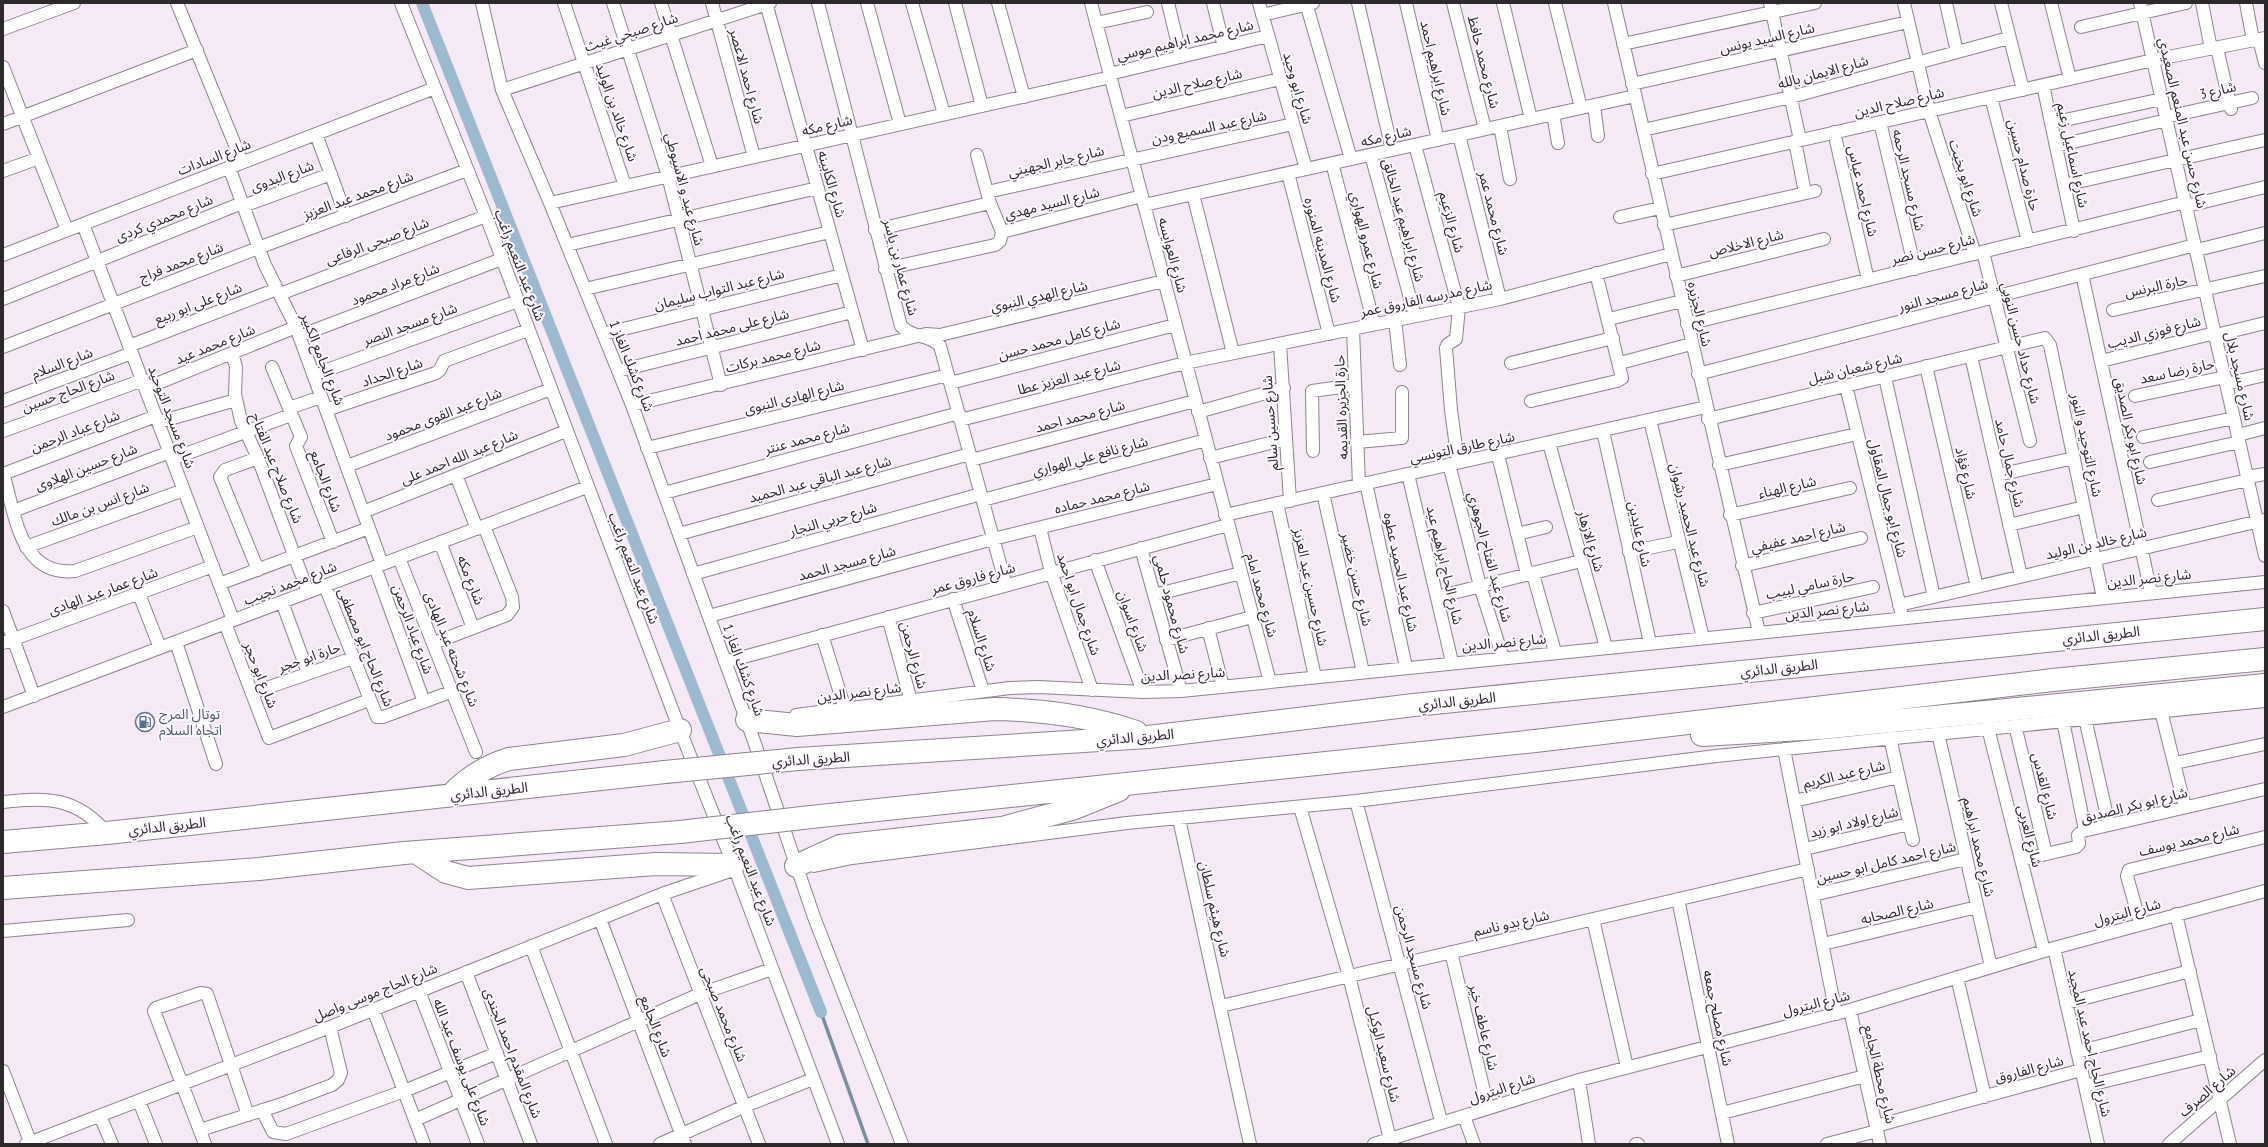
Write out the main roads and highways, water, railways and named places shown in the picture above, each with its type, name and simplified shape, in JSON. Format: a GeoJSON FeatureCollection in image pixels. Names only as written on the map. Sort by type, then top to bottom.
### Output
{"type":"FeatureCollection","features":[{"type":"Feature","properties":{"kind":"highway","name":"الطريق الدائري"},"geometry":{"type":"LineString","coordinates":[[3,842],[107,833],[665,772],[798,759],[1148,737],[1459,700],[2265,619]]}},
{"type":"Feature","properties":{"kind":"highway"},"geometry":{"type":"LineString","coordinates":[[3,888],[251,869],[417,853],[680,832],[1139,781],[1535,741],[2053,680],[2265,659]]}},
{"type":"Feature","properties":{"kind":"highway"},"geometry":{"type":"LineString","coordinates":[[1535,741],[1677,736],[1820,728],[2265,685]]}},
{"type":"Feature","properties":{"kind":"highway"},"geometry":{"type":"LineString","coordinates":[[747,720],[797,725],[995,709],[1021,710],[1073,716],[1123,728],[1148,737]]}},
{"type":"Feature","properties":{"kind":"highway"},"geometry":{"type":"LineString","coordinates":[[451,795],[477,772],[509,759],[624,746],[680,730]]}},
{"type":"Feature","properties":{"kind":"highway"},"geometry":{"type":"LineString","coordinates":[[797,868],[840,846],[1002,828],[1038,819],[1072,809],[1139,781]]}},
{"type":"Feature","properties":{"kind":"highway"},"geometry":{"type":"LineString","coordinates":[[417,853],[446,872],[468,878],[656,864],[734,867]]}},
{"type":"Feature","properties":{"kind":"waterway"},"geometry":{"type":"LineString","coordinates":[[422,3],[821,1012]]}},
{"type":"Feature","properties":{"kind":"waterway"},"geometry":{"type":"LineString","coordinates":[[817,1001],[868,1144]]}},
{"type":"Feature","properties":{"kind":"place","name":"توتال المرج اتجاه السلام"},"geometry":{"type":"Point","coordinates":[145,722]}}]}
